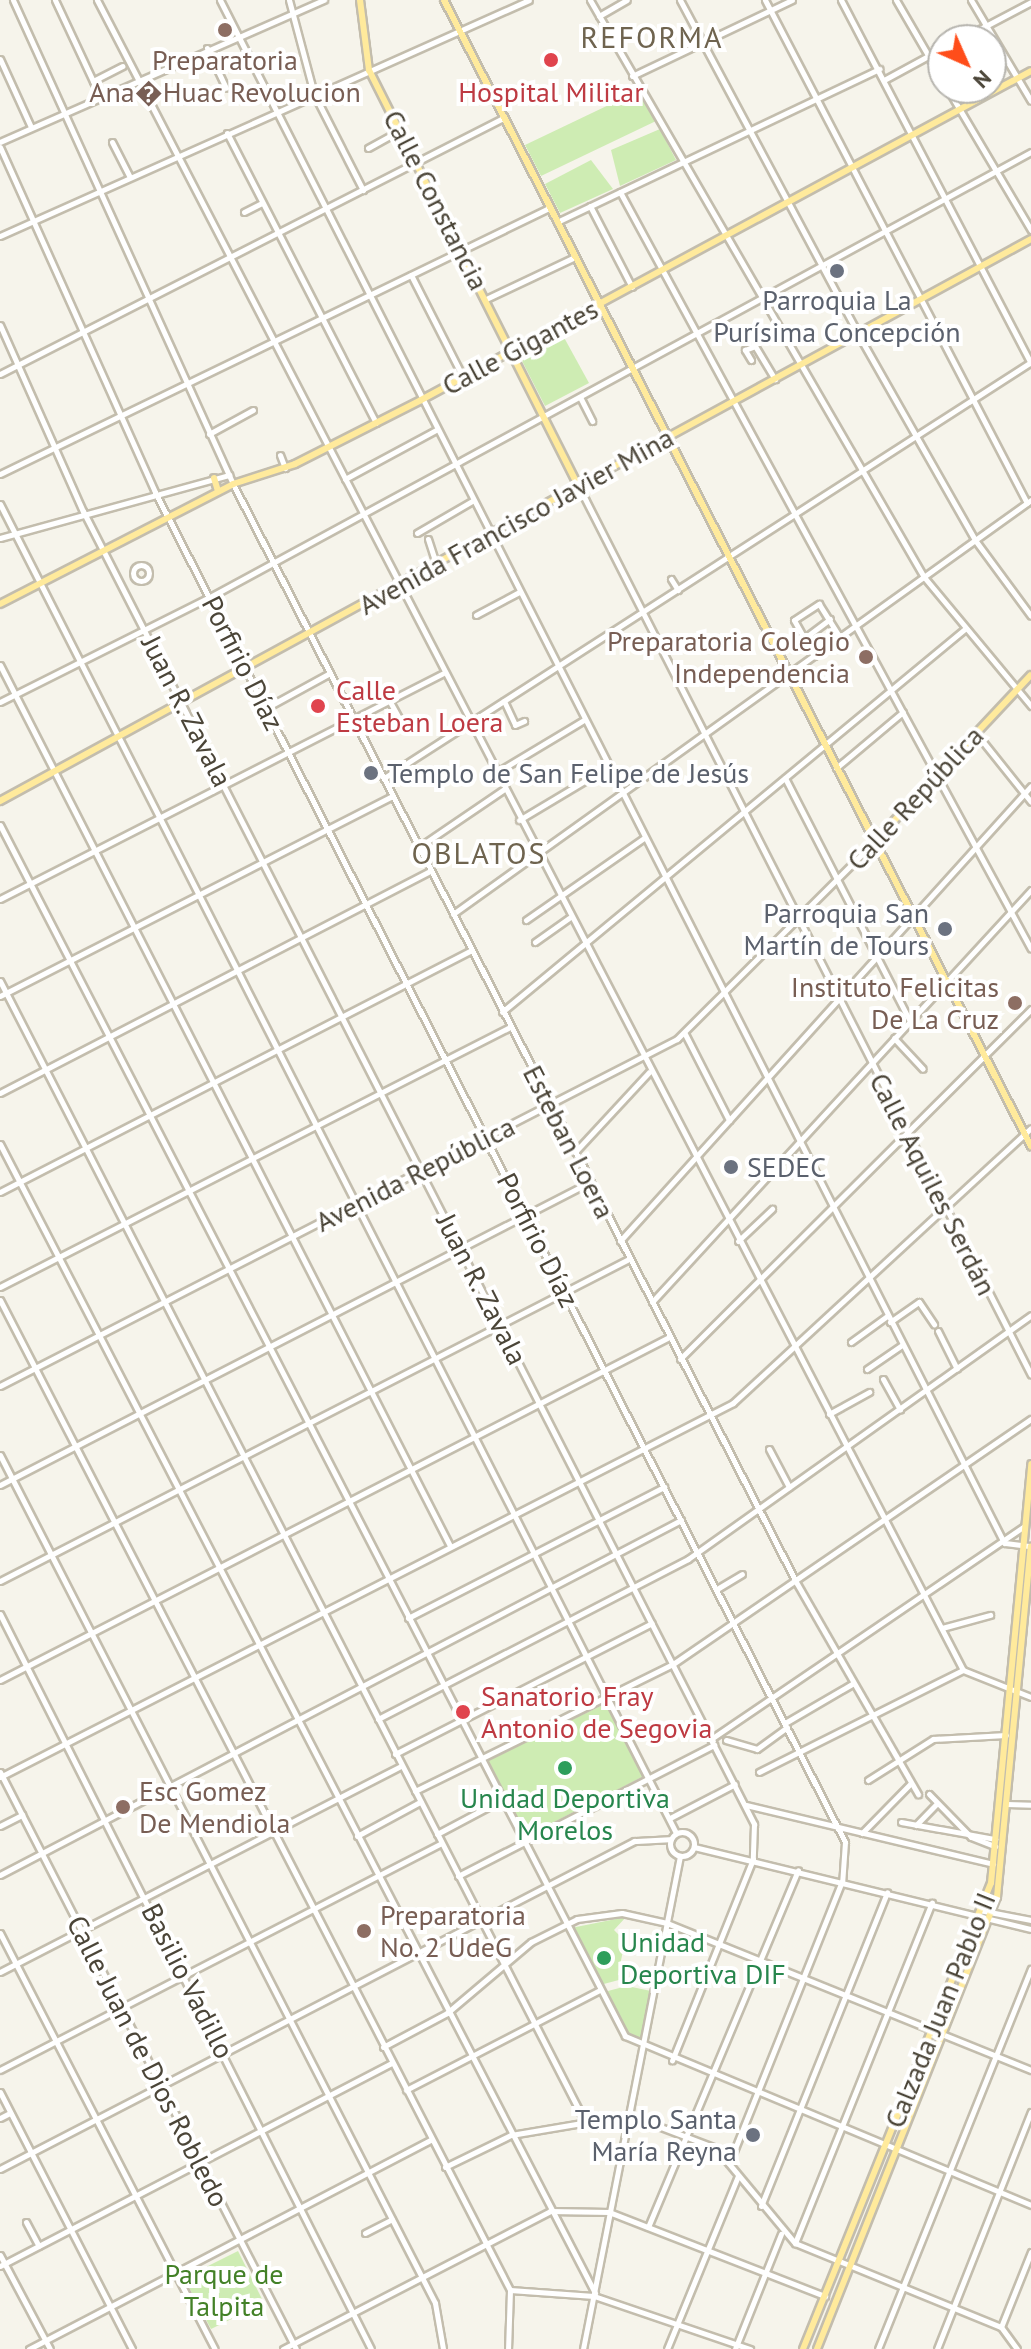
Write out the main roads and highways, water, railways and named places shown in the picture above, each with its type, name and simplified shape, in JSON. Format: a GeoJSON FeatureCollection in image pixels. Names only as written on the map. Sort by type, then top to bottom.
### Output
{"type":"FeatureCollection","features":[{"type":"Feature","properties":{"kind":"main road","name":"Calle Constancia"},"geometry":{"type":"LineString","coordinates":[[360,0],[369,70],[463,250],[510,351]]}},
{"type":"Feature","properties":{"kind":"main road"},"geometry":{"type":"LineString","coordinates":[[444,0],[1031,1146]]}},
{"type":"Feature","properties":{"kind":"main road","name":"Calle Gigantes"},"geometry":{"type":"LineString","coordinates":[[0,604],[218,491],[285,468],[421,400],[1031,71]]}},
{"type":"Feature","properties":{"kind":"main road","name":"Avenida Francisco Javier Mina"},"geometry":{"type":"LineString","coordinates":[[0,801],[119,740],[1031,239]]}},
{"type":"Feature","properties":{"kind":"main road","name":"Calle Aquiles Serdán"},"geometry":{"type":"LineString","coordinates":[[510,351],[579,487]]}},
{"type":"Feature","properties":{"kind":"main road"},"geometry":{"type":"LineString","coordinates":[[214,478],[218,491]]}},
{"type":"Feature","properties":{"kind":"main road","name":"Calle República"},"geometry":{"type":"LineString","coordinates":[[874,842],[1031,675]]}},
{"type":"Feature","properties":{"kind":"main road","name":"Calzada Juan Pablo II"},"geometry":{"type":"LineString","coordinates":[[817,2349],[990,1915],[1005,1799],[1028,1546],[1025,1525],[1031,1464]]}},
{"type":"Feature","properties":{"kind":"main road","name":"Calzada Juan Pablo II"},"geometry":{"type":"LineString","coordinates":[[803,2349],[980,1913],[994,1864],[1005,1799],[1006,1736],[1014,1694]]}},
{"type":"Feature","properties":{"kind":"place","name":"Preparatoria Ana�Huac Revolucion"},"geometry":{"type":"Point","coordinates":[225,30]}},
{"type":"Feature","properties":{"kind":"place","name":"Hospital Militar"},"geometry":{"type":"Point","coordinates":[551,60]}},
{"type":"Feature","properties":{"kind":"place","name":"Parroquia La Purísima Concepción"},"geometry":{"type":"Point","coordinates":[837,271]}},
{"type":"Feature","properties":{"kind":"place","name":"Preparatoria Colegio Independencia"},"geometry":{"type":"Point","coordinates":[866,657]}},
{"type":"Feature","properties":{"kind":"place","name":"Calle Esteban Loera"},"geometry":{"type":"Point","coordinates":[318,706]}},
{"type":"Feature","properties":{"kind":"place","name":"Templo de San Felipe de Jesús"},"geometry":{"type":"Point","coordinates":[371,773]}},
{"type":"Feature","properties":{"kind":"place","name":"Parroquia San Martín de Tours"},"geometry":{"type":"Point","coordinates":[945,929]}},
{"type":"Feature","properties":{"kind":"place","name":"Instituto Felicitas De La Cruz"},"geometry":{"type":"Point","coordinates":[1015,1003]}},
{"type":"Feature","properties":{"kind":"place","name":"SEDEC"},"geometry":{"type":"Point","coordinates":[731,1167]}},
{"type":"Feature","properties":{"kind":"place","name":"Sanatorio Fray Antonio de Segovia"},"geometry":{"type":"Point","coordinates":[463,1712]}},
{"type":"Feature","properties":{"kind":"place","name":"Unidad Deportiva Morelos"},"geometry":{"type":"Point","coordinates":[565,1768]}},
{"type":"Feature","properties":{"kind":"place","name":"Esc Gomez De Mendiola"},"geometry":{"type":"Point","coordinates":[123,1807]}},
{"type":"Feature","properties":{"kind":"place","name":"Preparatoria No. 2 UdeG"},"geometry":{"type":"Point","coordinates":[364,1931]}},
{"type":"Feature","properties":{"kind":"place","name":"Unidad Deportiva DIF"},"geometry":{"type":"Point","coordinates":[604,1958]}},
{"type":"Feature","properties":{"kind":"place","name":"Templo Santa María Reyna"},"geometry":{"type":"Point","coordinates":[753,2135]}},
{"type":"Feature","properties":{"kind":"district","name":"REFORMA"},"geometry":{"type":"Point","coordinates":[652,37]}},
{"type":"Feature","properties":{"kind":"district","name":"OBLATOS"},"geometry":{"type":"Point","coordinates":[479,853]}},
{"type":"Feature","properties":{"kind":"park label","name":"Parque de Talpita"},"geometry":{"type":"Point","coordinates":[224,2290]}}]}
